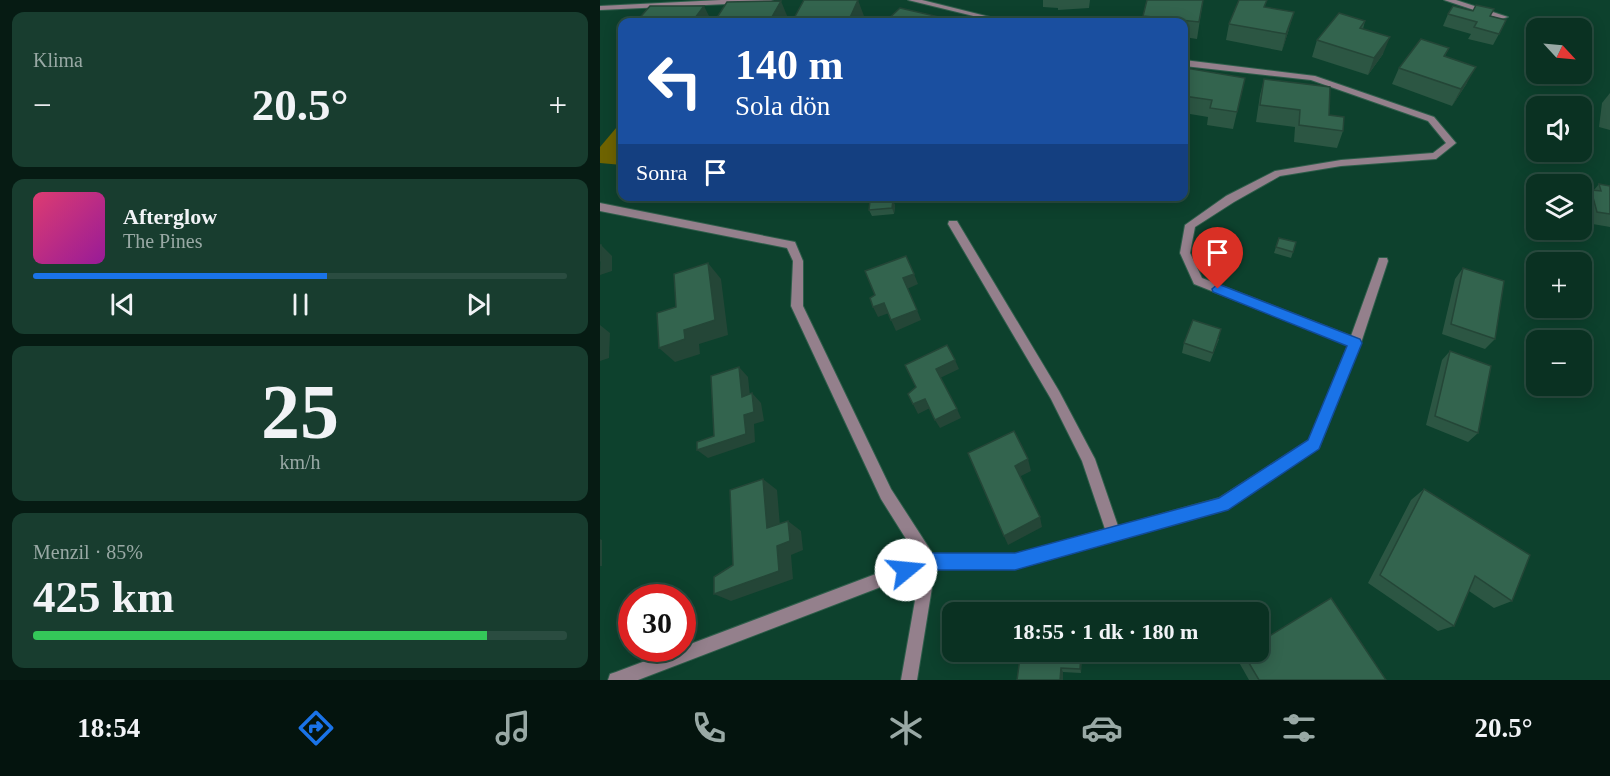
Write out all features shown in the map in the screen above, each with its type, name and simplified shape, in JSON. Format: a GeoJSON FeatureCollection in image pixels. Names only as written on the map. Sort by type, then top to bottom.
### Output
{"type":"FeatureCollection","features":[{"type":"Feature","properties":{"kind":"street"},"geometry":{"type":"LineString","coordinates":[[600,8],[769,0]]}},
{"type":"Feature","properties":{"kind":"street"},"geometry":{"type":"LineString","coordinates":[[912,0],[989,18]]}},
{"type":"Feature","properties":{"kind":"street"},"geometry":{"type":"LineString","coordinates":[[1448,0],[1504,16]]}},
{"type":"Feature","properties":{"kind":"street"},"geometry":{"type":"LineString","coordinates":[[1188,63],[1312,78],[1431,119],[1451,142],[1436,156],[1341,164],[1278,173],[1230,199],[1190,225],[1185,253],[1198,281],[1355,343]]}},
{"type":"Feature","properties":{"kind":"street"},"geometry":{"type":"LineString","coordinates":[[600,207],[791,245],[798,261],[797,306],[886,494],[928,561],[909,680]]}},
{"type":"Feature","properties":{"kind":"street"},"geometry":{"type":"LineString","coordinates":[[953,224],[1055,395],[1088,459],[1114,534]]}},
{"type":"Feature","properties":{"kind":"street"},"geometry":{"type":"LineString","coordinates":[[616,680],[928,561],[1015,562],[1222,504],[1314,444],[1355,343],[1383,261]]}},
{"type":"Feature","properties":{"kind":"shaded area"},"geometry":{"type":"Polygon","coordinates":[[[618,126],[618,165],[600,163],[600,147],[618,126]]]}},
{"type":"Feature","properties":{"kind":"building"},"geometry":{"type":"Polygon","coordinates":[[[804,0],[858,0],[850,18],[794,18],[804,0]]]}},
{"type":"Feature","properties":{"kind":"building"},"geometry":{"type":"Polygon","coordinates":[[[1147,0],[1203,0],[1199,22],[1188,21],[1188,18],[1143,16],[1147,0]]]}},
{"type":"Feature","properties":{"kind":"building"},"geometry":{"type":"Polygon","coordinates":[[[1239,0],[1267,0],[1264,7],[1294,12],[1286,34],[1229,24],[1239,0]]]}},
{"type":"Feature","properties":{"kind":"building"},"geometry":{"type":"Polygon","coordinates":[[[781,1],[771,18],[717,18],[727,2],[781,1]]]}},
{"type":"Feature","properties":{"kind":"building"},"geometry":{"type":"Polygon","coordinates":[[[1476,5],[1494,9],[1490,16],[1506,20],[1499,34],[1474,27],[1477,22],[1448,14],[1453,6],[1473,11],[1476,5]]]}},
{"type":"Feature","properties":{"kind":"building"},"geometry":{"type":"Polygon","coordinates":[[[650,6],[704,6],[695,18],[640,18],[650,6]]]}},
{"type":"Feature","properties":{"kind":"building"},"geometry":{"type":"Polygon","coordinates":[[[900,8],[944,18],[889,18],[900,8]]]}},
{"type":"Feature","properties":{"kind":"building"},"geometry":{"type":"Polygon","coordinates":[[[1339,13],[1365,21],[1360,28],[1390,37],[1374,58],[1317,40],[1339,13]]]}},
{"type":"Feature","properties":{"kind":"building"},"geometry":{"type":"Polygon","coordinates":[[[1421,39],[1449,48],[1444,56],[1476,67],[1461,89],[1399,68],[1421,39]]]}},
{"type":"Feature","properties":{"kind":"building"},"geometry":{"type":"Polygon","coordinates":[[[1188,68],[1245,78],[1237,112],[1210,108],[1212,100],[1188,97],[1188,68]]]}},
{"type":"Feature","properties":{"kind":"building"},"geometry":{"type":"Polygon","coordinates":[[[1264,79],[1330,87],[1329,115],[1344,117],[1343,131],[1299,125],[1300,110],[1260,105],[1264,79]]]}},
{"type":"Feature","properties":{"kind":"building"},"geometry":{"type":"Polygon","coordinates":[[[1599,184],[1610,186],[1610,214],[1597,212],[1592,190],[1601,191],[1599,184]]]}},
{"type":"Feature","properties":{"kind":"building"},"geometry":{"type":"Polygon","coordinates":[[[870,201],[893,201],[892,208],[869,210],[870,201]]]}},
{"type":"Feature","properties":{"kind":"building"},"geometry":{"type":"Polygon","coordinates":[[[1279,238],[1296,242],[1293,252],[1276,247],[1279,238]]]}},
{"type":"Feature","properties":{"kind":"building"},"geometry":{"type":"Polygon","coordinates":[[[906,256],[914,274],[903,278],[917,310],[891,320],[884,303],[873,307],[870,298],[875,295],[865,271],[906,256]]]}},
{"type":"Feature","properties":{"kind":"building"},"geometry":{"type":"Polygon","coordinates":[[[708,263],[715,320],[684,330],[685,339],[659,348],[657,313],[676,307],[674,274],[708,263]]]}},
{"type":"Feature","properties":{"kind":"building"},"geometry":{"type":"Polygon","coordinates":[[[1463,268],[1504,281],[1495,339],[1451,324],[1463,268]]]}},
{"type":"Feature","properties":{"kind":"building"},"geometry":{"type":"Polygon","coordinates":[[[1193,320],[1221,329],[1213,353],[1184,343],[1193,320]]]}},
{"type":"Feature","properties":{"kind":"building"},"geometry":{"type":"Polygon","coordinates":[[[947,345],[955,360],[936,369],[957,409],[935,420],[925,399],[913,404],[908,394],[916,387],[905,365],[947,345]]]}},
{"type":"Feature","properties":{"kind":"building"},"geometry":{"type":"Polygon","coordinates":[[[1450,351],[1491,366],[1478,433],[1435,416],[1450,351]]]}},
{"type":"Feature","properties":{"kind":"building"},"geometry":{"type":"Polygon","coordinates":[[[739,367],[742,397],[752,393],[754,412],[744,415],[746,434],[697,450],[697,442],[714,436],[711,376],[739,367]]]}},
{"type":"Feature","properties":{"kind":"building"},"geometry":{"type":"Polygon","coordinates":[[[1014,431],[1028,459],[1015,466],[1040,517],[1004,536],[968,453],[1014,431]]]}},
{"type":"Feature","properties":{"kind":"building"},"geometry":{"type":"Polygon","coordinates":[[[763,479],[767,528],[788,521],[790,541],[777,546],[779,571],[714,594],[714,577],[733,565],[730,490],[763,479]]]}},
{"type":"Feature","properties":{"kind":"building"},"geometry":{"type":"Polygon","coordinates":[[[1424,489],[1530,555],[1512,601],[1475,576],[1454,626],[1380,575],[1424,489]]]}},
{"type":"Feature","properties":{"kind":"building"},"geometry":{"type":"Polygon","coordinates":[[[1331,598],[1386,680],[1259,680],[1248,662],[1269,662],[1269,636],[1331,598]]]}},
{"type":"Feature","properties":{"kind":"building"},"geometry":{"type":"Polygon","coordinates":[[[1019,662],[1080,662],[1080,669],[1061,668],[1060,680],[1017,680],[1019,662]]]}},
{"type":"Feature","properties":{"kind":"route"},"geometry":{"type":"LineString","coordinates":[[906,570],[928,561],[1015,562],[1222,504],[1314,444],[1355,343],[1218,289]]}}]}
